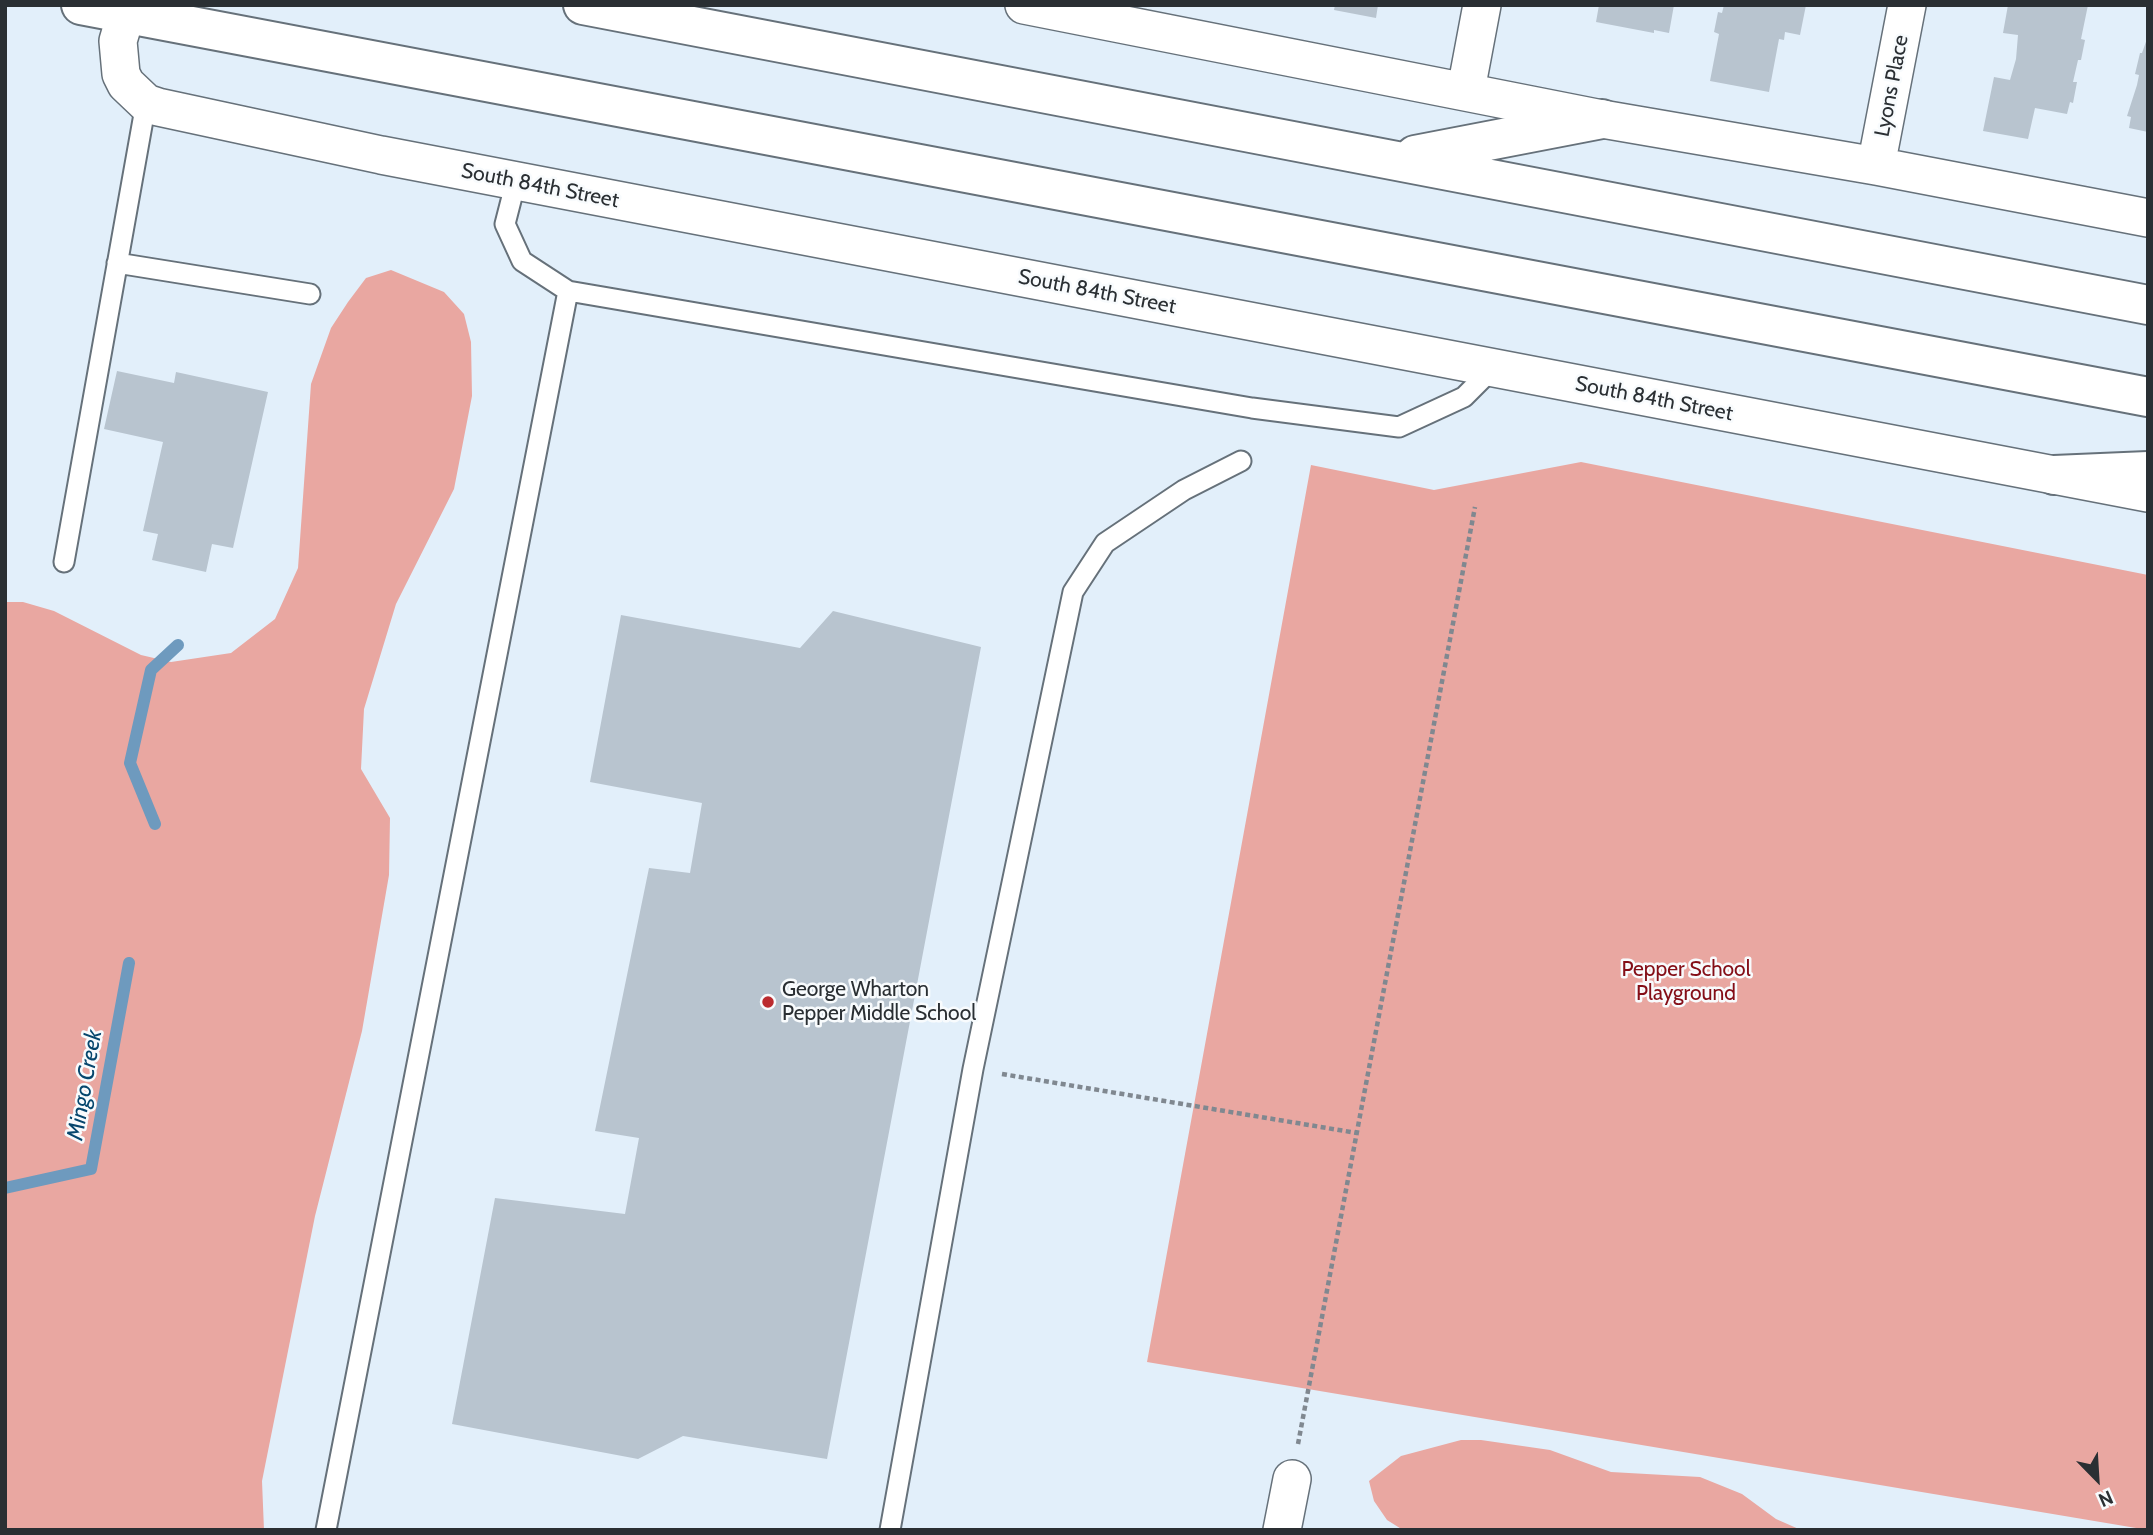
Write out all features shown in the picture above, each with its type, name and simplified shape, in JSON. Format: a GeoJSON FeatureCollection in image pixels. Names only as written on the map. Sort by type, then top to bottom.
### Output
{"type":"FeatureCollection","features":[{"type":"Feature","properties":{"kind":"main road"},"geometry":{"type":"LineString","coordinates":[[81,5],[2148,397]]}},
{"type":"Feature","properties":{"kind":"main road"},"geometry":{"type":"LineString","coordinates":[[583,5],[2148,305]]}},
{"type":"Feature","properties":{"kind":"main road"},"geometry":{"type":"LineString","coordinates":[[1395,159],[1602,119]]}},
{"type":"Feature","properties":{"kind":"main road"},"geometry":{"type":"LineString","coordinates":[[2054,475],[2148,471]]}},
{"type":"Feature","properties":{"kind":"street"},"geometry":{"type":"LineString","coordinates":[[1024,5],[1080,10],[1602,119],[1876,166],[2148,218]]}},
{"type":"Feature","properties":{"kind":"street"},"geometry":{"type":"LineString","coordinates":[[1466,90],[1482,5]]}},
{"type":"Feature","properties":{"kind":"street","name":"Lyons Place"},"geometry":{"type":"LineString","coordinates":[[1876,166],[1908,5]]}},
{"type":"Feature","properties":{"kind":"street"},"geometry":{"type":"LineString","coordinates":[[126,14],[118,41],[118,61],[126,84],[146,103]]}},
{"type":"Feature","properties":{"kind":"street","name":"South 84th Street"},"geometry":{"type":"LineString","coordinates":[[146,103],[381,155],[2148,493]]}},
{"type":"Feature","properties":{"kind":"street"},"geometry":{"type":"LineString","coordinates":[[1282,1530],[1292,1479]]}},
{"type":"Feature","properties":{"kind":"lane"},"geometry":{"type":"LineString","coordinates":[[64,562],[146,103]]}},
{"type":"Feature","properties":{"kind":"lane"},"geometry":{"type":"LineString","coordinates":[[516,181],[505,224],[522,261],[568,291],[1252,408],[1399,427],[1464,397],[1493,368]]}},
{"type":"Feature","properties":{"kind":"lane"},"geometry":{"type":"LineString","coordinates":[[117,263],[310,294]]}},
{"type":"Feature","properties":{"kind":"lane"},"geometry":{"type":"LineString","coordinates":[[326,1530],[568,291]]}},
{"type":"Feature","properties":{"kind":"lane"},"geometry":{"type":"LineString","coordinates":[[890,1530],[973,1069],[1073,592],[1105,543],[1184,490],[1241,461]]}},
{"type":"Feature","properties":{"kind":"path"},"geometry":{"type":"LineString","coordinates":[[1292,1479],[1475,507]]}},
{"type":"Feature","properties":{"kind":"path"},"geometry":{"type":"LineString","coordinates":[[973,1069],[1357,1133]]}},
{"type":"Feature","properties":{"kind":"green space"},"geometry":{"type":"Polygon","coordinates":[[[391,270],[444,292],[464,314],[471,342],[472,396],[454,489],[396,604],[364,709],[361,769],[390,818],[389,875],[362,1031],[315,1216],[262,1481],[264,1530],[5,1530],[5,602],[23,602],[54,611],[141,655],[171,662],[231,653],[275,619],[298,568],[311,384],[331,328],[348,302],[366,278],[391,270]]]}},
{"type":"Feature","properties":{"kind":"green space","name":"Pepper School Playground"},"geometry":{"type":"Polygon","coordinates":[[[1581,462],[2148,575],[2148,1530],[1147,1362],[1311,465],[1434,490],[1581,462]]]}},
{"type":"Feature","properties":{"kind":"green space"},"geometry":{"type":"Polygon","coordinates":[[[1461,1440],[1481,1440],[1550,1450],[1611,1472],[1700,1477],[1742,1494],[1776,1519],[1801,1530],[1403,1530],[1387,1520],[1374,1501],[1369,1481],[1401,1456],[1461,1440]]]}},
{"type":"Feature","properties":{"kind":"building"},"geometry":{"type":"Polygon","coordinates":[[[1335,5],[1378,5],[1376,18],[1334,10],[1335,5]]]}},
{"type":"Feature","properties":{"kind":"building"},"geometry":{"type":"Polygon","coordinates":[[[1599,5],[1674,5],[1669,33],[1654,30],[1654,33],[1596,22],[1599,5]]]}},
{"type":"Feature","properties":{"kind":"building"},"geometry":{"type":"Polygon","coordinates":[[[1724,5],[1806,5],[1800,35],[1785,32],[1784,40],[1779,39],[1769,92],[1710,81],[1719,34],[1714,32],[1718,12],[1722,13],[1724,5]]]}},
{"type":"Feature","properties":{"kind":"building"},"geometry":{"type":"Polygon","coordinates":[[[2008,5],[2088,5],[2081,39],[2085,40],[2073,82],[2077,82],[2073,103],[2070,102],[2067,114],[2035,108],[2028,139],[1983,131],[1994,77],[2010,80],[2016,59],[2018,35],[2003,33],[2008,5]]]}},
{"type":"Feature","properties":{"kind":"building"},"geometry":{"type":"Polygon","coordinates":[[[2148,36],[2148,132],[2129,128],[2131,117],[2127,116],[2137,85],[2139,75],[2135,74],[2140,53],[2148,36]]]}},
{"type":"Feature","properties":{"kind":"building"},"geometry":{"type":"Polygon","coordinates":[[[117,371],[174,383],[176,372],[268,392],[233,548],[212,544],[206,572],[152,560],[158,534],[143,531],[163,442],[104,429],[117,371]]]}},
{"type":"Feature","properties":{"kind":"building","name":"George Wharton Pepper Middle School"},"geometry":{"type":"Polygon","coordinates":[[[833,611],[981,647],[827,1459],[683,1436],[638,1459],[452,1424],[495,1198],[625,1214],[639,1138],[595,1131],[649,868],[690,873],[702,803],[590,782],[621,615],[800,648],[833,611]]]}},
{"type":"Feature","properties":{"kind":"waterway","name":"Mingo Creek"},"geometry":{"type":"LineString","coordinates":[[155,824],[130,763],[151,670],[178,645]]}},
{"type":"Feature","properties":{"kind":"waterway","name":"Mingo Creek"},"geometry":{"type":"LineString","coordinates":[[5,1188],[91,1169],[129,963]]}},
{"type":"Feature","properties":{"kind":"place","name":"George Wharton Pepper Middle School"},"geometry":{"type":"Point","coordinates":[768,1002]}}]}
